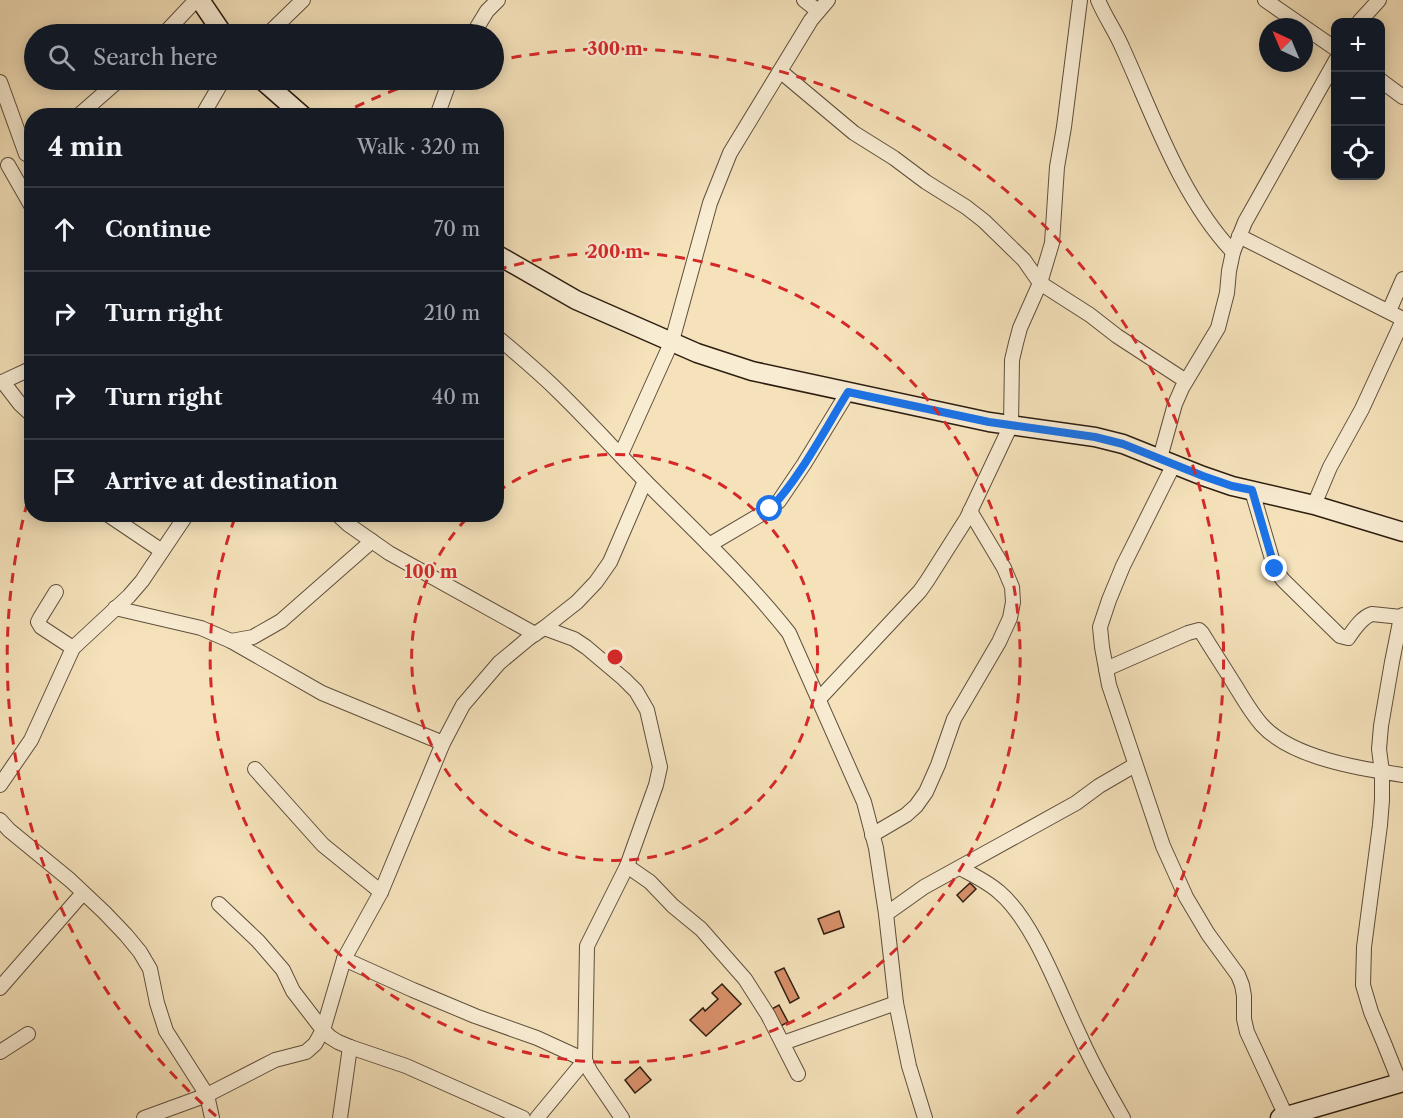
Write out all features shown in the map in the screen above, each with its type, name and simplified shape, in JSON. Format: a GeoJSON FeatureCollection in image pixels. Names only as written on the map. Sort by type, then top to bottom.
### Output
{"type":"FeatureCollection","features":[{"type":"Feature","properties":{"kind":"street"},"geometry":{"type":"LineString","coordinates":[[174,24],[198,0],[216,24]]}},
{"type":"Feature","properties":{"kind":"street"},"geometry":{"type":"LineString","coordinates":[[278,24],[303,0]]}},
{"type":"Feature","properties":{"kind":"street"},"geometry":{"type":"LineString","coordinates":[[479,24],[498,0]]}},
{"type":"Feature","properties":{"kind":"street"},"geometry":{"type":"LineString","coordinates":[[804,0],[818,11]]}},
{"type":"Feature","properties":{"kind":"street"},"geometry":{"type":"LineString","coordinates":[[621,454],[672,341],[710,203],[730,153],[811,20],[828,0]]}},
{"type":"Feature","properties":{"kind":"street"},"geometry":{"type":"LineString","coordinates":[[1265,0],[1331,46]]}},
{"type":"Feature","properties":{"kind":"street"},"geometry":{"type":"LineString","coordinates":[[1363,18],[1379,0]]}},
{"type":"Feature","properties":{"kind":"street"},"geometry":{"type":"LineString","coordinates":[[819,699],[920,591],[970,511],[1011,425],[1012,360],[1020,328],[1040,283],[1052,243],[1058,167],[1079,7],[1100,7],[1122,46],[1172,158],[1210,225],[1233,252]]}},
{"type":"Feature","properties":{"kind":"street"},"geometry":{"type":"LineString","coordinates":[[1252,490],[1275,569],[1283,580],[1340,636],[1347,638],[1368,615],[1402,616],[1381,726],[1379,749],[1382,800],[1364,947],[1363,985],[1371,1012],[1401,1082],[1283,1117],[1247,1032],[1244,1018],[1244,996],[1238,975],[1208,934],[1186,897],[1163,846],[1109,685],[1100,627],[1167,461],[1175,404],[1218,328],[1227,293],[1233,252],[1239,236],[1331,67]]}},
{"type":"Feature","properties":{"kind":"street"},"geometry":{"type":"LineString","coordinates":[[780,71],[854,133],[984,221],[1024,260],[1040,283],[1186,381]]}},
{"type":"Feature","properties":{"kind":"street"},"geometry":{"type":"LineString","coordinates":[[0,82],[24,140]]}},
{"type":"Feature","properties":{"kind":"street"},"geometry":{"type":"LineString","coordinates":[[1385,84],[1403,97]]}},
{"type":"Feature","properties":{"kind":"street"},"geometry":{"type":"LineString","coordinates":[[87,108],[108,90]]}},
{"type":"Feature","properties":{"kind":"street"},"geometry":{"type":"LineString","coordinates":[[207,108],[217,90]]}},
{"type":"Feature","properties":{"kind":"street"},"geometry":{"type":"LineString","coordinates":[[273,90],[294,108]]}},
{"type":"Feature","properties":{"kind":"street"},"geometry":{"type":"LineString","coordinates":[[440,108],[446,90]]}},
{"type":"Feature","properties":{"kind":"street"},"geometry":{"type":"LineString","coordinates":[[24,155],[4,167],[24,196]]}},
{"type":"Feature","properties":{"kind":"street"},"geometry":{"type":"LineString","coordinates":[[1239,236],[1403,320],[1362,409],[1330,467],[1314,505]]}},
{"type":"Feature","properties":{"kind":"street"},"geometry":{"type":"LineString","coordinates":[[504,259],[576,300],[697,353],[752,371],[989,422],[1095,437],[1123,444],[1232,486],[1314,505],[1403,532]]}},
{"type":"Feature","properties":{"kind":"street"},"geometry":{"type":"LineString","coordinates":[[1389,311],[1403,279]]}},
{"type":"Feature","properties":{"kind":"street"},"geometry":{"type":"LineString","coordinates":[[504,343],[557,390],[621,454],[772,611],[789,633],[864,802],[873,835],[886,914],[896,1003],[909,1066],[925,1118]]}},
{"type":"Feature","properties":{"kind":"street"},"geometry":{"type":"LineString","coordinates":[[24,372],[1,382],[24,408]]}},
{"type":"Feature","properties":{"kind":"street"},"geometry":{"type":"LineString","coordinates":[[709,545],[765,513],[779,501],[848,392]]}},
{"type":"Feature","properties":{"kind":"street"},"geometry":{"type":"LineString","coordinates":[[144,1118],[207,1095],[275,1060],[306,1052],[315,1044],[323,1030],[344,959],[381,892],[443,743],[463,705],[499,663],[577,602],[596,582],[610,562],[645,481]]}},
{"type":"Feature","properties":{"kind":"street"},"geometry":{"type":"LineString","coordinates":[[873,835],[906,815],[926,792],[954,719],[999,642],[1010,618],[1013,602],[1012,587],[1004,568],[970,511]]}},
{"type":"Feature","properties":{"kind":"street"},"geometry":{"type":"LineString","coordinates":[[118,522],[162,551]]}},
{"type":"Feature","properties":{"kind":"street"},"geometry":{"type":"LineString","coordinates":[[0,785],[31,740],[73,648],[129,596],[182,522]]}},
{"type":"Feature","properties":{"kind":"street"},"geometry":{"type":"LineString","coordinates":[[347,522],[389,553],[539,631],[574,639],[624,679],[636,691],[647,710],[660,767],[657,784],[627,866],[587,946],[585,1060],[622,1118]]}},
{"type":"Feature","properties":{"kind":"street"},"geometry":{"type":"LineString","coordinates":[[231,641],[253,637],[280,621],[372,541]]}},
{"type":"Feature","properties":{"kind":"street"},"geometry":{"type":"LineString","coordinates":[[56,592],[39,622],[41,627],[73,648]]}},
{"type":"Feature","properties":{"kind":"street"},"geometry":{"type":"LineString","coordinates":[[115,608],[201,628],[231,641],[322,693],[443,743]]}},
{"type":"Feature","properties":{"kind":"street"},"geometry":{"type":"LineString","coordinates":[[1106,669],[1199,630],[1247,704],[1262,725],[1274,736],[1298,749],[1351,767],[1403,774]]}},
{"type":"Feature","properties":{"kind":"street"},"geometry":{"type":"LineString","coordinates":[[886,914],[924,887],[1076,803],[1099,786],[1135,765]]}},
{"type":"Feature","properties":{"kind":"street"},"geometry":{"type":"LineString","coordinates":[[255,769],[323,845],[381,892]]}},
{"type":"Feature","properties":{"kind":"street"},"geometry":{"type":"LineString","coordinates":[[0,820],[83,893],[140,952],[150,969],[166,1031],[207,1095],[212,1118]]}},
{"type":"Feature","properties":{"kind":"street"},"geometry":{"type":"LineString","coordinates":[[627,866],[650,882],[673,906],[701,929],[745,979],[768,1015],[798,1074]]}},
{"type":"Feature","properties":{"kind":"street"},"geometry":{"type":"LineString","coordinates":[[960,868],[1000,892],[1011,903],[1028,928],[1098,1077],[1123,1118]]}},
{"type":"Feature","properties":{"kind":"street"},"geometry":{"type":"LineString","coordinates":[[0,988],[83,893]]}},
{"type":"Feature","properties":{"kind":"street"},"geometry":{"type":"LineString","coordinates":[[219,904],[258,941],[284,970],[293,991],[330,1037],[350,1047],[406,1066],[523,1118]]}},
{"type":"Feature","properties":{"kind":"street"},"geometry":{"type":"LineString","coordinates":[[344,959],[413,990],[537,1038],[585,1060]]}},
{"type":"Feature","properties":{"kind":"street"},"geometry":{"type":"LineString","coordinates":[[783,1043],[896,1003]]}},
{"type":"Feature","properties":{"kind":"street"},"geometry":{"type":"LineString","coordinates":[[0,1052],[28,1034]]}},
{"type":"Feature","properties":{"kind":"street"},"geometry":{"type":"LineString","coordinates":[[340,1118],[350,1047]]}},
{"type":"Feature","properties":{"kind":"street"},"geometry":{"type":"LineString","coordinates":[[537,1118],[585,1060]]}},
{"type":"Feature","properties":{"kind":"building"},"geometry":{"type":"Polygon","coordinates":[[[970,883],[976,889],[963,902],[957,895],[970,883]]]}},
{"type":"Feature","properties":{"kind":"building"},"geometry":{"type":"Polygon","coordinates":[[[839,911],[844,927],[824,934],[818,919],[839,911]]]}},
{"type":"Feature","properties":{"kind":"building"},"geometry":{"type":"Polygon","coordinates":[[[784,968],[799,998],[790,1003],[775,972],[784,968]]]}},
{"type":"Feature","properties":{"kind":"building"},"geometry":{"type":"Polygon","coordinates":[[[722,984],[741,1004],[706,1036],[690,1020],[703,1008],[705,1011],[718,999],[712,993],[722,984]]]}},
{"type":"Feature","properties":{"kind":"building"},"geometry":{"type":"Polygon","coordinates":[[[779,1005],[788,1022],[779,1027],[770,1010],[779,1005]]]}},
{"type":"Feature","properties":{"kind":"building"},"geometry":{"type":"Polygon","coordinates":[[[640,1067],[651,1080],[635,1093],[625,1080],[640,1067]]]}},
{"type":"Feature","properties":{"kind":"route"},"geometry":{"type":"LineString","coordinates":[[770,509],[779,501],[804,464],[848,392],[989,422],[1095,437],[1123,444],[1232,486],[1252,490],[1275,569]]}}]}
